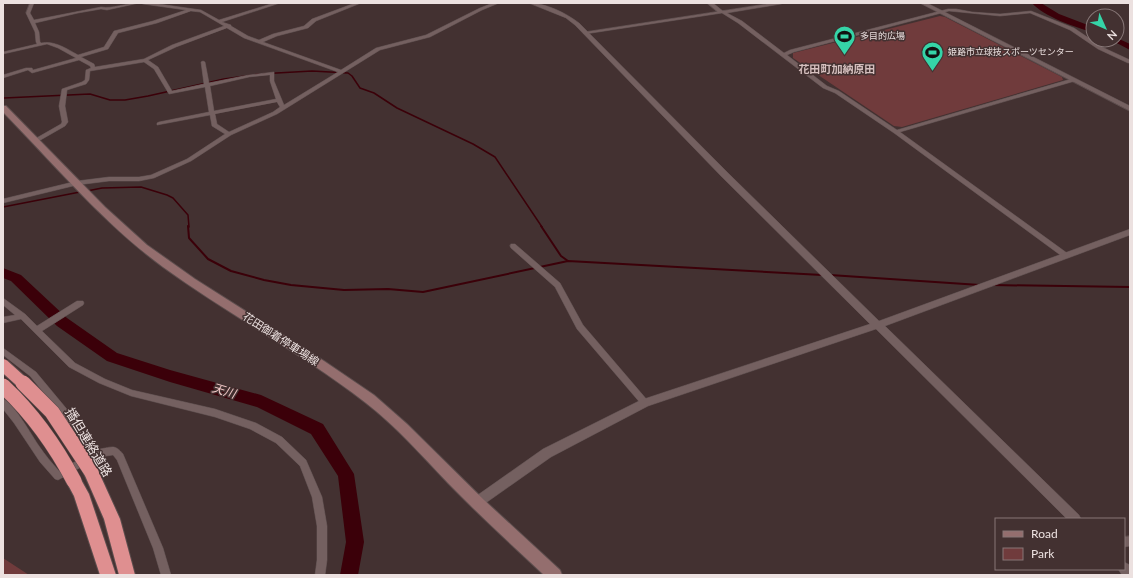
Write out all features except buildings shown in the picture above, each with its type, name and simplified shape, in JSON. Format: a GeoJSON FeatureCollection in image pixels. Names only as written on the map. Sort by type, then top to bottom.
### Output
{"type":"FeatureCollection","features":[{"type":"Feature","properties":{"kind":"highway","name":"播但連絡道路"},"geometry":{"type":"LineString","coordinates":[[3,366],[29,387],[52,412],[70,437],[91,471],[112,519],[127,575]]}},
{"type":"Feature","properties":{"kind":"highway"},"geometry":{"type":"LineString","coordinates":[[3,386],[37,420],[56,446],[81,494],[108,575]]}},
{"type":"Feature","properties":{"kind":"main road","name":"花田御着停車場線"},"geometry":{"type":"LineString","coordinates":[[3,108],[122,228],[165,263],[371,400],[396,422],[476,503],[555,575]]}},
{"type":"Feature","properties":{"kind":"street"},"geometry":{"type":"LineString","coordinates":[[32,3],[28,13],[37,32],[38,42],[41,45]]}},
{"type":"Feature","properties":{"kind":"street"},"geometry":{"type":"LineString","coordinates":[[32,22],[93,9],[107,9],[137,3]]}},
{"type":"Feature","properties":{"kind":"street"},"geometry":{"type":"LineString","coordinates":[[143,3],[201,11],[246,37],[340,71]]}},
{"type":"Feature","properties":{"kind":"street"},"geometry":{"type":"LineString","coordinates":[[178,7],[183,3]]}},
{"type":"Feature","properties":{"kind":"street"},"geometry":{"type":"LineString","coordinates":[[220,21],[278,3]]}},
{"type":"Feature","properties":{"kind":"street"},"geometry":{"type":"LineString","coordinates":[[259,42],[275,35],[306,27],[314,20],[359,3]]}},
{"type":"Feature","properties":{"kind":"street"},"geometry":{"type":"LineString","coordinates":[[3,201],[81,188],[109,179],[139,180],[152,177],[189,160],[229,134],[284,107],[340,71],[378,50],[428,36],[493,3]]}},
{"type":"Feature","properties":{"kind":"street"},"geometry":{"type":"LineString","coordinates":[[532,3],[568,17],[585,33],[724,174],[1074,518]]}},
{"type":"Feature","properties":{"kind":"street"},"geometry":{"type":"LineString","coordinates":[[710,3],[740,22],[825,87],[837,92],[896,132],[1065,255]]}},
{"type":"Feature","properties":{"kind":"street"},"geometry":{"type":"LineString","coordinates":[[585,33],[781,3]]}},
{"type":"Feature","properties":{"kind":"street"},"geometry":{"type":"LineString","coordinates":[[923,3],[1130,109]]}},
{"type":"Feature","properties":{"kind":"street"},"geometry":{"type":"LineString","coordinates":[[3,77],[28,69],[32,72],[79,58],[106,48],[116,32],[155,22],[190,10]]}},
{"type":"Feature","properties":{"kind":"street"},"geometry":{"type":"LineString","coordinates":[[784,55],[792,51],[941,12],[956,10],[1000,15],[1030,12],[1072,29],[1100,48],[1130,62]]}},
{"type":"Feature","properties":{"kind":"street"},"geometry":{"type":"LineString","coordinates":[[35,141],[63,125],[65,122],[62,114],[61,99],[65,89],[84,83],[87,80],[88,70],[145,60],[174,46],[229,26]]}},
{"type":"Feature","properties":{"kind":"street"},"geometry":{"type":"LineString","coordinates":[[3,52],[47,43],[62,47],[75,54],[92,65],[93,68]]}},
{"type":"Feature","properties":{"kind":"street"},"geometry":{"type":"LineString","coordinates":[[145,60],[156,68],[172,93],[272,73],[272,81],[281,106],[284,107]]}},
{"type":"Feature","properties":{"kind":"street"},"geometry":{"type":"LineString","coordinates":[[203,62],[214,125],[229,134]]}},
{"type":"Feature","properties":{"kind":"street"},"geometry":{"type":"LineString","coordinates":[[896,132],[1073,80]]}},
{"type":"Feature","properties":{"kind":"street"},"geometry":{"type":"LineString","coordinates":[[159,124],[279,100]]}},
{"type":"Feature","properties":{"kind":"street"},"geometry":{"type":"LineString","coordinates":[[476,503],[547,453],[645,403],[878,325],[1130,232]]}},
{"type":"Feature","properties":{"kind":"street"},"geometry":{"type":"LineString","coordinates":[[513,246],[558,285],[580,327],[645,403]]}},
{"type":"Feature","properties":{"kind":"street"},"geometry":{"type":"LineString","coordinates":[[3,301],[22,316],[72,364],[102,381],[131,393],[215,413],[253,426],[280,440],[303,463],[317,496],[322,526],[322,560],[320,575]]}},
{"type":"Feature","properties":{"kind":"street"},"geometry":{"type":"LineString","coordinates":[[37,330],[80,303]]}},
{"type":"Feature","properties":{"kind":"street"},"geometry":{"type":"LineString","coordinates":[[3,320],[22,316]]}},
{"type":"Feature","properties":{"kind":"street"},"geometry":{"type":"LineString","coordinates":[[3,351],[33,374],[98,453]]}},
{"type":"Feature","properties":{"kind":"street"},"geometry":{"type":"LineString","coordinates":[[3,403],[15,415],[49,467],[58,476],[98,453],[115,451],[120,458],[158,548],[166,575]]}},
{"type":"Feature","properties":{"kind":"green space","name":"姫路市立球技スポーツセンター"},"geometry":{"type":"Polygon","coordinates":[[[940,16],[945,17],[1062,77],[1063,80],[902,127],[894,126],[793,58],[793,53],[940,16]]]}},
{"type":"Feature","properties":{"kind":"green space"},"geometry":{"type":"Polygon","coordinates":[[[3,558],[29,575],[3,575],[3,558]]]}},
{"type":"Feature","properties":{"kind":"waterway"},"geometry":{"type":"LineString","coordinates":[[1036,3],[1056,16],[1085,27]]}},
{"type":"Feature","properties":{"kind":"waterway"},"geometry":{"type":"LineString","coordinates":[[1125,45],[1130,47]]}},
{"type":"Feature","properties":{"kind":"waterway"},"geometry":{"type":"LineString","coordinates":[[4,98],[90,94],[110,100],[125,100],[224,79],[259,74],[312,71],[348,73],[352,76],[360,88],[374,93],[397,108],[473,144],[495,157],[542,227]]}},
{"type":"Feature","properties":{"kind":"waterway"},"geometry":{"type":"LineString","coordinates":[[87,191],[102,188],[141,187],[167,195],[173,198],[188,215],[189,227]]}},
{"type":"Feature","properties":{"kind":"waterway"},"geometry":{"type":"LineString","coordinates":[[3,207],[80,192]]}},
{"type":"Feature","properties":{"kind":"waterway"},"geometry":{"type":"LineString","coordinates":[[188,226],[189,238],[208,259],[231,271],[264,280],[291,285],[344,290],[388,289],[423,292],[568,261]]}},
{"type":"Feature","properties":{"kind":"waterway"},"geometry":{"type":"LineString","coordinates":[[541,226],[561,256],[568,261]]}},
{"type":"Feature","properties":{"kind":"waterway"},"geometry":{"type":"LineString","coordinates":[[568,261],[822,275]]}},
{"type":"Feature","properties":{"kind":"waterway","name":"天川"},"geometry":{"type":"LineString","coordinates":[[3,273],[16,278],[62,322],[112,357],[170,376],[261,402],[317,429],[346,474],[355,542],[349,575]]}},
{"type":"Feature","properties":{"kind":"waterway"},"geometry":{"type":"LineString","coordinates":[[830,275],[980,285]]}},
{"type":"Feature","properties":{"kind":"waterway"},"geometry":{"type":"LineString","coordinates":[[992,285],[1130,287]]}},
{"type":"Feature","properties":{"kind":"place","name":"多目的広場"},"geometry":{"type":"Point","coordinates":[845,56]}},
{"type":"Feature","properties":{"kind":"place","name":"姫路市立球技スポーツセンター"},"geometry":{"type":"Point","coordinates":[932,72]}},
{"type":"Feature","properties":{"kind":"district","name":"花田町加納原田"},"geometry":{"type":"Point","coordinates":[837,69]}}]}
